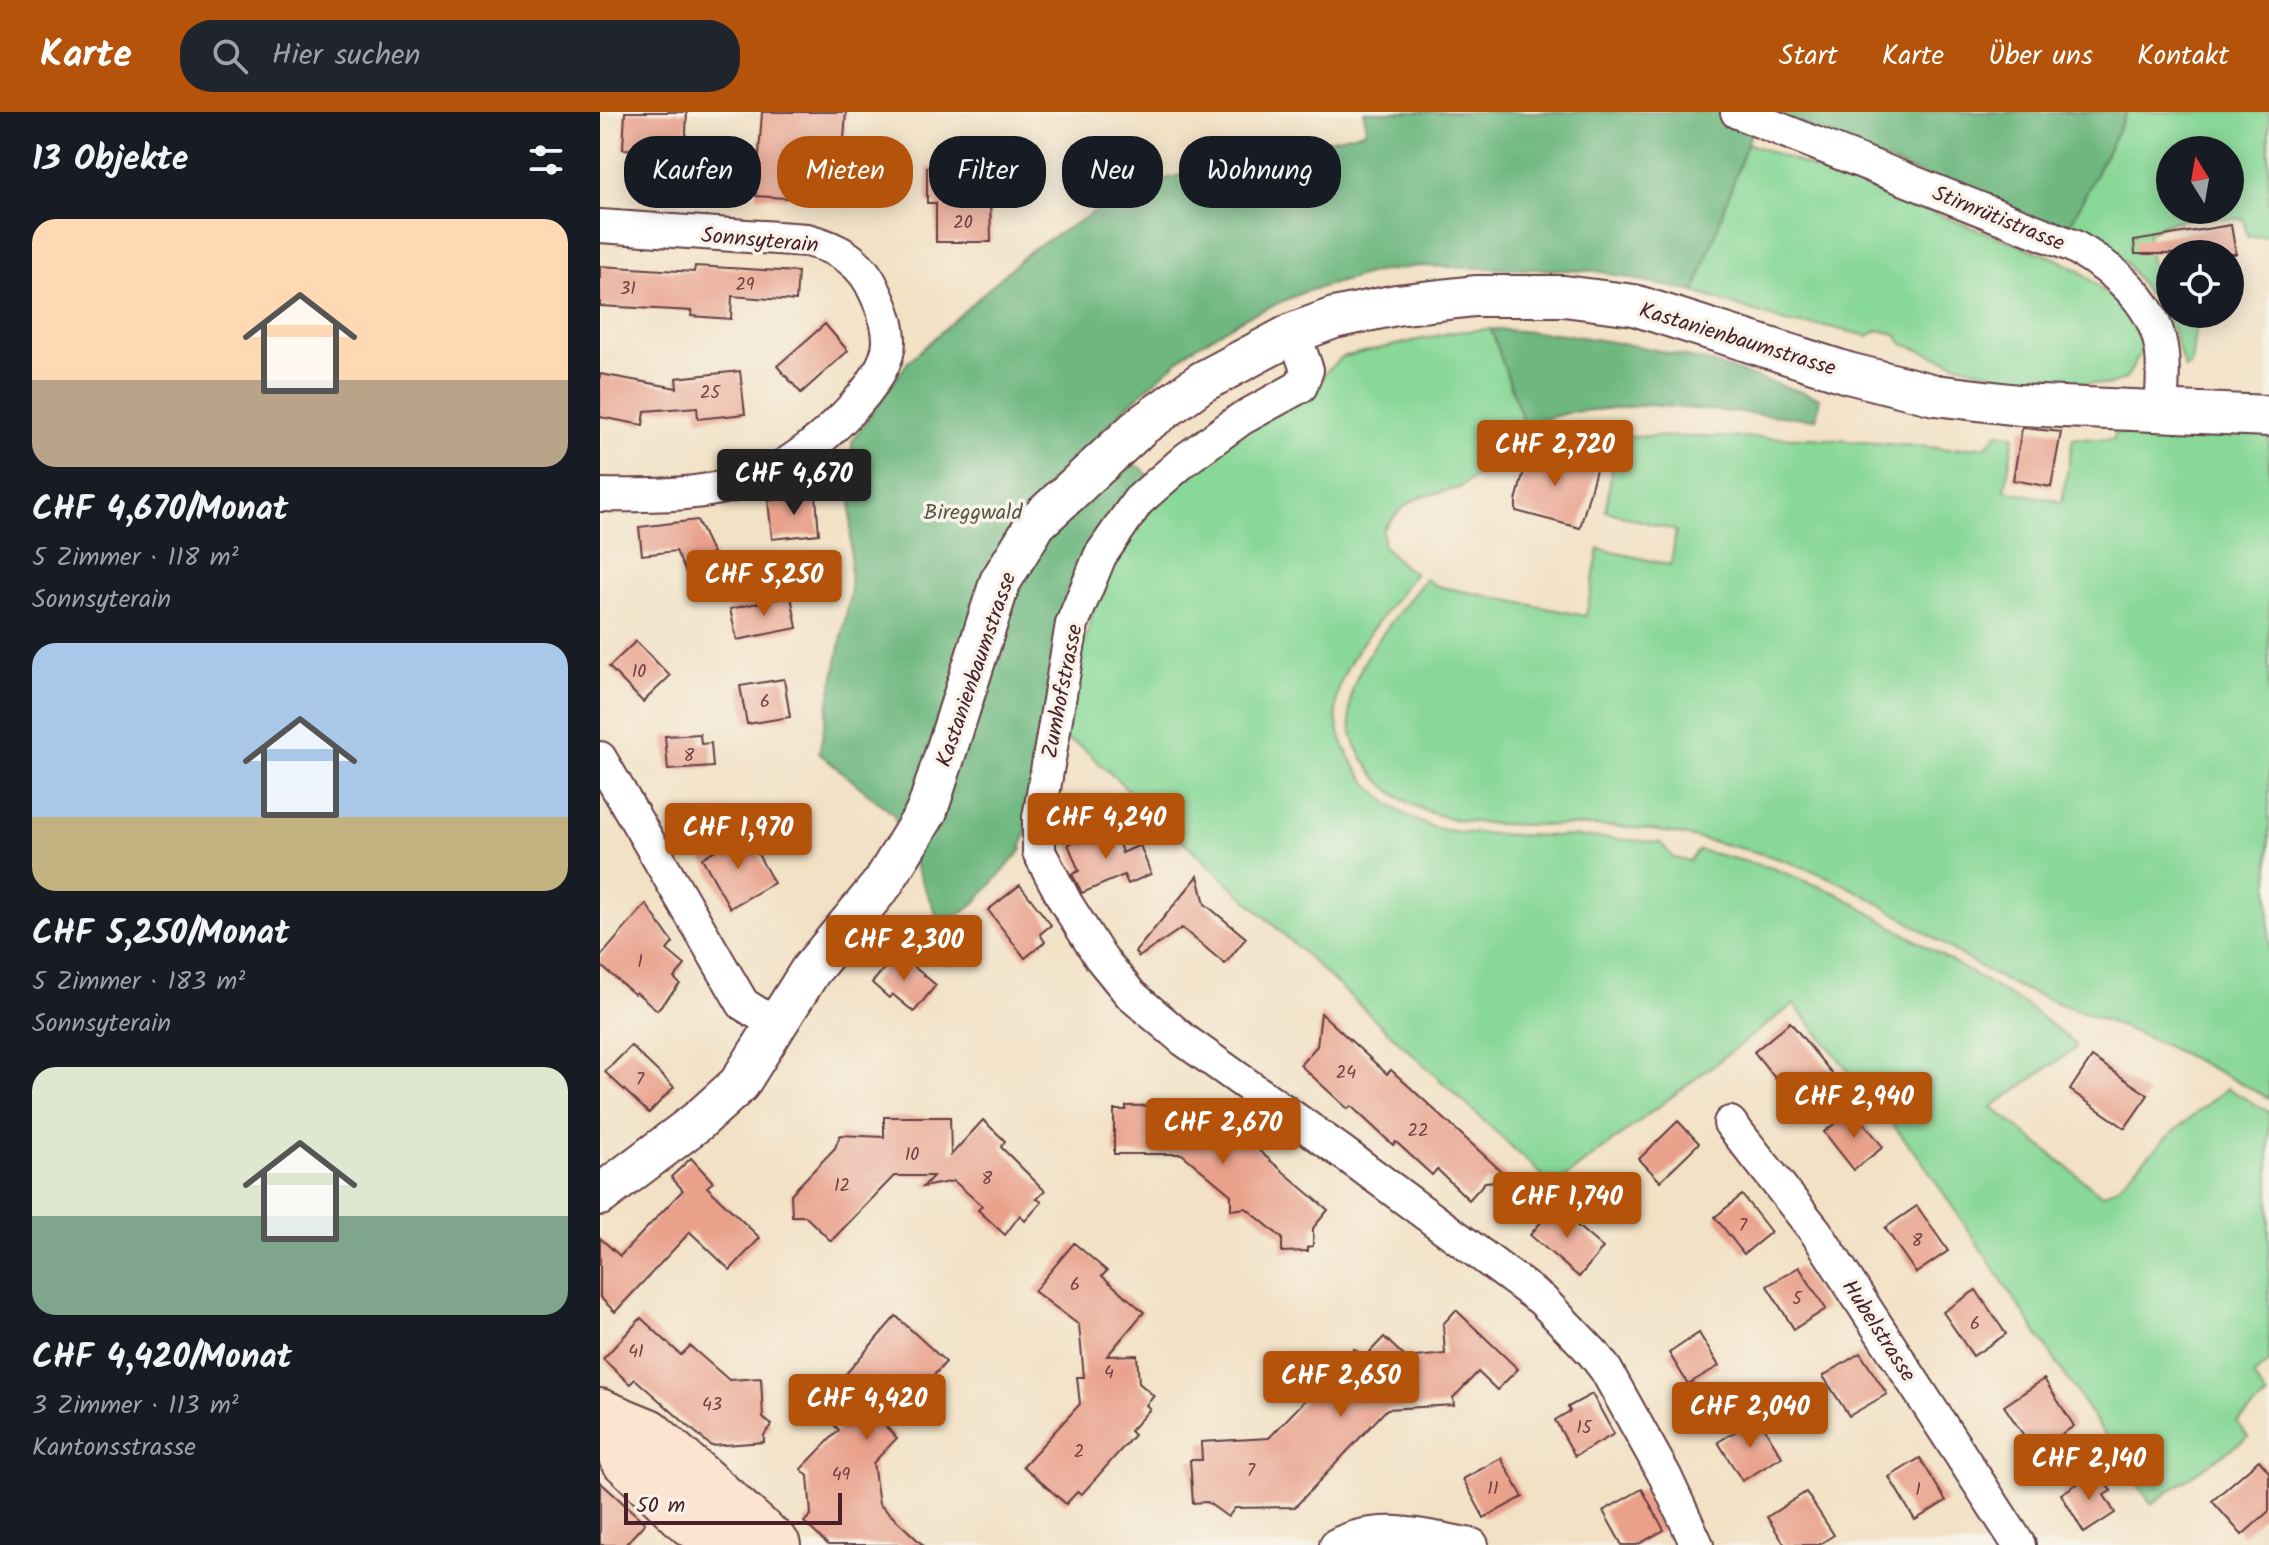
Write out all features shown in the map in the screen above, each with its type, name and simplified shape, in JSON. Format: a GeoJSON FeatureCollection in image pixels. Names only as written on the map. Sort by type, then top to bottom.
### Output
{"type":"FeatureCollection","features":[{"type":"Feature","properties":{"kind":"main road"},"geometry":{"type":"LineString","coordinates":[[602,1412],[622,1459],[689,1523],[728,1545]]}},
{"type":"Feature","properties":{"kind":"main road"},"geometry":{"type":"LineString","coordinates":[[602,1412],[649,1431],[778,1545]]}},
{"type":"Feature","properties":{"kind":"street","name":"Stirnrütistrasse"},"geometry":{"type":"LineString","coordinates":[[1737,112],[2073,246],[2103,263],[2134,292],[2154,324],[2162,353],[2161,411]]}},
{"type":"Feature","properties":{"kind":"street","name":"Sonnsyterain"},"geometry":{"type":"LineString","coordinates":[[600,226],[807,240],[833,246],[856,262],[873,286],[883,310],[889,343],[884,363],[863,396],[799,456],[775,470],[741,483],[709,490],[600,495]]}},
{"type":"Feature","properties":{"kind":"street","name":"Kastanienbaumstrasse"},"geometry":{"type":"LineString","coordinates":[[600,1195],[698,1121],[739,1084],[810,971],[883,883],[927,811],[1000,582],[1036,523],[1141,426],[1202,382],[1294,333],[1334,318],[1396,305],[1475,296],[1564,296],[1634,305],[1848,373],[1935,395],[2019,405],[2269,416]]}},
{"type":"Feature","properties":{"kind":"street","name":"Zumhofstrasse"},"geometry":{"type":"LineString","coordinates":[[1294,333],[1307,370],[1301,386],[1241,419],[1186,459],[1138,501],[1100,556],[1072,624],[1039,818],[1039,852],[1100,957],[1131,995],[1184,1040],[1542,1300],[1583,1342],[1606,1370],[1676,1497],[1697,1545]]}},
{"type":"Feature","properties":{"kind":"street"},"geometry":{"type":"LineString","coordinates":[[600,758],[743,1004],[775,1024]]}},
{"type":"Feature","properties":{"kind":"street","name":"Hubelstrasse"},"geometry":{"type":"LineString","coordinates":[[1730,1123],[1816,1232],[2019,1545]]}},
{"type":"Feature","properties":{"kind":"street"},"geometry":{"type":"LineString","coordinates":[[1336,1545],[1353,1536],[1378,1531],[1395,1531],[1472,1545]]}},
{"type":"Feature","properties":{"kind":"green space","name":"Bireggwald"},"geometry":{"type":"Polygon","coordinates":[[[1364,112],[1761,112],[1747,143],[1695,292],[1596,271],[1420,266],[1376,272],[1304,292],[1244,318],[1190,350],[1120,412],[1081,453],[1140,467],[1150,477],[1119,507],[1067,589],[1043,766],[1021,851],[971,907],[941,926],[893,814],[819,753],[850,595],[852,441],[908,362],[1031,250],[1101,208],[1163,208],[1163,180],[1179,176],[1179,208],[1341,208],[1341,137],[1366,131],[1364,112]]]}},
{"type":"Feature","properties":{"kind":"green space"},"geometry":{"type":"Polygon","coordinates":[[[1761,112],[2127,112],[2067,231],[1761,112]]]}},
{"type":"Feature","properties":{"kind":"green space"},"geometry":{"type":"Polygon","coordinates":[[[2127,112],[2269,112],[2269,236],[2247,237],[2244,219],[2244,136],[2156,136],[2156,224],[2166,224],[2148,234],[2151,264],[2156,271],[2156,305],[2126,263],[2100,243],[2067,231],[2127,112]]]}},
{"type":"Feature","properties":{"kind":"green space"},"geometry":{"type":"Polygon","coordinates":[[[1747,143],[2057,259],[2080,271],[2115,301],[2132,324],[2140,342],[2140,354],[2126,379],[2110,385],[2008,377],[1957,364],[1903,344],[1896,334],[1878,330],[1868,336],[1825,326],[1789,323],[1695,292],[1747,143]]]}},
{"type":"Feature","properties":{"kind":"green space"},"geometry":{"type":"Polygon","coordinates":[[[2172,328],[2195,328],[2191,364],[2185,369],[2172,328]]]}},
{"type":"Feature","properties":{"kind":"green space"},"geometry":{"type":"Polygon","coordinates":[[[1491,329],[1524,424],[1494,463],[1459,488],[1420,497],[1402,508],[1383,529],[1383,545],[1403,566],[1415,573],[1353,657],[1340,685],[1336,717],[1340,737],[1349,756],[1368,784],[1385,800],[1413,819],[1435,828],[1469,833],[1661,843],[1673,858],[1689,861],[1699,850],[1772,868],[1836,893],[2027,1006],[2074,1043],[2076,1047],[2073,1050],[1992,1107],[2102,1195],[2118,1186],[2166,1138],[2227,1088],[2269,1112],[2269,1363],[2253,1376],[2267,1397],[2237,1422],[2248,1437],[2151,1504],[1920,1158],[1794,1004],[1554,1186],[1081,746],[1060,738],[1102,576],[1134,524],[1218,448],[1261,420],[1317,392],[1325,373],[1342,357],[1454,332],[1491,329]]]}},
{"type":"Feature","properties":{"kind":"green space"},"geometry":{"type":"Polygon","coordinates":[[[1491,329],[1562,334],[1705,361],[1820,398],[1816,419],[1649,405],[1571,412],[1524,424],[1491,329]]]}},
{"type":"Feature","properties":{"kind":"green space"},"geometry":{"type":"Polygon","coordinates":[[[2153,429],[2269,434],[2269,1098],[2156,1041],[2000,978],[1883,906],[1820,874],[1746,850],[1655,830],[1498,824],[1430,812],[1390,790],[1373,773],[1356,746],[1350,719],[1351,694],[1360,670],[1373,647],[1425,579],[1437,586],[1586,616],[1599,549],[1671,565],[1676,531],[1606,511],[1616,436],[1812,438],[1952,449],[1986,446],[1998,433],[2014,435],[2005,490],[2062,502],[2073,438],[2114,440],[2115,432],[2145,434],[2153,429]]]}},
{"type":"Feature","properties":{"kind":"building"},"geometry":{"type":"Polygon","coordinates":[[[625,112],[687,112],[686,136],[624,136],[623,149],[625,112]]]}},
{"type":"Feature","properties":{"kind":"building"},"geometry":{"type":"Polygon","coordinates":[[[762,112],[846,112],[844,136],[777,136],[777,197],[761,196],[762,112]]]}},
{"type":"Feature","properties":{"kind":"building"},"geometry":{"type":"Polygon","coordinates":[[[929,167],[929,203],[927,203],[929,167]]]}},
{"type":"Feature","properties":{"kind":"building"},"geometry":{"type":"Polygon","coordinates":[[[936,208],[990,208],[991,242],[936,242],[936,208]]]}},
{"type":"Feature","properties":{"kind":"building"},"geometry":{"type":"Polygon","coordinates":[[[2231,225],[2234,240],[2156,240],[2156,254],[2135,254],[2134,241],[2231,225]]]}},
{"type":"Feature","properties":{"kind":"building"},"geometry":{"type":"Polygon","coordinates":[[[600,266],[694,272],[695,266],[798,272],[796,301],[732,296],[731,319],[691,316],[692,311],[600,306],[600,266]]]}},
{"type":"Feature","properties":{"kind":"building"},"geometry":{"type":"Polygon","coordinates":[[[825,324],[848,351],[801,393],[777,366],[825,324]]]}},
{"type":"Feature","properties":{"kind":"building"},"geometry":{"type":"Polygon","coordinates":[[[740,371],[745,414],[698,419],[697,407],[645,411],[643,425],[600,417],[600,374],[677,388],[676,378],[740,371]]]}},
{"type":"Feature","properties":{"kind":"building"},"geometry":{"type":"Polygon","coordinates":[[[2022,428],[2061,432],[2051,487],[2013,480],[2022,428]]]}},
{"type":"Feature","properties":{"kind":"building"},"geometry":{"type":"Polygon","coordinates":[[[1530,448],[1597,466],[1580,528],[1516,511],[1530,448]]]}},
{"type":"Feature","properties":{"kind":"building"},"geometry":{"type":"Polygon","coordinates":[[[816,496],[819,534],[772,539],[768,500],[816,496]]]}},
{"type":"Feature","properties":{"kind":"building"},"geometry":{"type":"Polygon","coordinates":[[[697,520],[722,573],[692,586],[676,551],[642,555],[639,527],[697,520]]]}},
{"type":"Feature","properties":{"kind":"building"},"geometry":{"type":"Polygon","coordinates":[[[791,596],[797,628],[737,640],[730,609],[791,596]]]}},
{"type":"Feature","properties":{"kind":"building"},"geometry":{"type":"Polygon","coordinates":[[[636,641],[670,676],[643,702],[609,667],[636,641]]]}},
{"type":"Feature","properties":{"kind":"building"},"geometry":{"type":"Polygon","coordinates":[[[784,679],[790,717],[747,724],[740,686],[784,679]]]}},
{"type":"Feature","properties":{"kind":"building"},"geometry":{"type":"Polygon","coordinates":[[[700,734],[701,744],[711,743],[713,767],[668,770],[665,736],[700,734]]]}},
{"type":"Feature","properties":{"kind":"building"},"geometry":{"type":"Polygon","coordinates":[[[1105,828],[1113,845],[1119,843],[1122,853],[1140,845],[1151,874],[1128,884],[1124,875],[1082,893],[1072,874],[1079,871],[1068,844],[1105,828]]]}},
{"type":"Feature","properties":{"kind":"building"},"geometry":{"type":"Polygon","coordinates":[[[742,834],[745,840],[749,838],[774,883],[730,908],[702,858],[742,834]]]}},
{"type":"Feature","properties":{"kind":"building"},"geometry":{"type":"Polygon","coordinates":[[[1198,876],[1205,904],[1246,938],[1225,964],[1182,928],[1139,957],[1135,952],[1198,876]]]}},
{"type":"Feature","properties":{"kind":"building"},"geometry":{"type":"Polygon","coordinates":[[[1020,885],[1051,925],[1040,934],[1045,942],[1025,958],[988,910],[1020,885]]]}},
{"type":"Feature","properties":{"kind":"building"},"geometry":{"type":"Polygon","coordinates":[[[646,904],[673,943],[667,950],[685,965],[674,978],[680,984],[657,1010],[600,965],[600,957],[646,904]]]}},
{"type":"Feature","properties":{"kind":"building"},"geometry":{"type":"Polygon","coordinates":[[[897,953],[936,985],[914,1012],[892,994],[889,998],[872,983],[897,953]]]}},
{"type":"Feature","properties":{"kind":"building"},"geometry":{"type":"Polygon","coordinates":[[[1321,1013],[1387,1074],[1391,1070],[1511,1180],[1485,1182],[1469,1200],[1437,1169],[1432,1175],[1396,1142],[1393,1145],[1351,1106],[1348,1109],[1300,1065],[1317,1046],[1321,1013]]]}},
{"type":"Feature","properties":{"kind":"building"},"geometry":{"type":"Polygon","coordinates":[[[1790,1022],[1835,1077],[1818,1091],[1808,1079],[1788,1094],[1754,1052],[1790,1022]]]}},
{"type":"Feature","properties":{"kind":"building"},"geometry":{"type":"Polygon","coordinates":[[[631,1046],[674,1087],[649,1113],[605,1072],[631,1046]]]}},
{"type":"Feature","properties":{"kind":"building"},"geometry":{"type":"Polygon","coordinates":[[[2092,1057],[2148,1095],[2125,1128],[2070,1090],[2092,1057]]]}},
{"type":"Feature","properties":{"kind":"building"},"geometry":{"type":"Polygon","coordinates":[[[1199,1105],[1218,1123],[1222,1120],[1236,1131],[1328,1210],[1313,1228],[1313,1246],[1308,1247],[1308,1251],[1282,1252],[1282,1238],[1246,1208],[1231,1210],[1231,1195],[1182,1154],[1114,1154],[1114,1110],[1126,1110],[1126,1106],[1199,1105]]]}},
{"type":"Feature","properties":{"kind":"building"},"geometry":{"type":"Polygon","coordinates":[[[1853,1109],[1883,1147],[1854,1170],[1824,1132],[1853,1109]]]}},
{"type":"Feature","properties":{"kind":"building"},"geometry":{"type":"Polygon","coordinates":[[[884,1117],[950,1117],[951,1155],[983,1120],[1005,1141],[1001,1147],[1045,1191],[1037,1199],[1042,1202],[1025,1221],[1020,1215],[1005,1235],[978,1210],[982,1206],[954,1181],[923,1187],[933,1176],[894,1176],[831,1241],[805,1216],[792,1216],[791,1194],[835,1148],[840,1135],[884,1137],[884,1117]]]}},
{"type":"Feature","properties":{"kind":"building"},"geometry":{"type":"Polygon","coordinates":[[[1678,1121],[1699,1143],[1660,1181],[1639,1159],[1678,1121]]]}},
{"type":"Feature","properties":{"kind":"building"},"geometry":{"type":"Polygon","coordinates":[[[691,1158],[713,1182],[707,1187],[760,1238],[730,1270],[690,1232],[615,1312],[600,1297],[600,1238],[620,1256],[683,1190],[671,1177],[691,1158]]]}},
{"type":"Feature","properties":{"kind":"building"},"geometry":{"type":"Polygon","coordinates":[[[1742,1195],[1771,1232],[1744,1254],[1715,1217],[1742,1195]]]}},
{"type":"Feature","properties":{"kind":"building"},"geometry":{"type":"Polygon","coordinates":[[[1558,1202],[1576,1218],[1573,1222],[1603,1248],[1579,1277],[1530,1235],[1558,1202]]]}},
{"type":"Feature","properties":{"kind":"building"},"geometry":{"type":"Polygon","coordinates":[[[1917,1206],[1948,1251],[1916,1273],[1885,1228],[1917,1206]]]}},
{"type":"Feature","properties":{"kind":"building"},"geometry":{"type":"Polygon","coordinates":[[[1074,1243],[1107,1271],[1102,1276],[1144,1312],[1107,1356],[1137,1355],[1139,1383],[1154,1396],[1146,1405],[1150,1409],[1130,1431],[1134,1435],[1082,1494],[1078,1491],[1066,1504],[1023,1466],[1080,1404],[1077,1377],[1084,1377],[1079,1325],[1034,1291],[1074,1243]]]}},
{"type":"Feature","properties":{"kind":"building"},"geometry":{"type":"Polygon","coordinates":[[[1799,1267],[1826,1309],[1794,1329],[1767,1286],[1799,1267]]]}},
{"type":"Feature","properties":{"kind":"building"},"geometry":{"type":"Polygon","coordinates":[[[1976,1290],[2006,1334],[1973,1356],[1943,1312],[1976,1290]]]}},
{"type":"Feature","properties":{"kind":"building"},"geometry":{"type":"Polygon","coordinates":[[[1456,1310],[1518,1369],[1497,1390],[1478,1372],[1453,1398],[1454,1405],[1387,1409],[1295,1507],[1235,1508],[1228,1517],[1207,1502],[1193,1503],[1190,1460],[1202,1460],[1201,1442],[1269,1438],[1354,1349],[1364,1358],[1384,1337],[1406,1358],[1445,1354],[1443,1324],[1456,1310]]]}},
{"type":"Feature","properties":{"kind":"building"},"geometry":{"type":"Polygon","coordinates":[[[896,1316],[946,1362],[886,1427],[897,1438],[873,1463],[879,1504],[923,1545],[828,1545],[804,1522],[811,1515],[808,1476],[801,1469],[839,1430],[832,1423],[855,1399],[838,1383],[896,1316]]]}},
{"type":"Feature","properties":{"kind":"building"},"geometry":{"type":"Polygon","coordinates":[[[641,1318],[681,1355],[690,1346],[729,1380],[761,1378],[763,1418],[772,1425],[764,1435],[764,1442],[711,1446],[635,1379],[630,1384],[603,1359],[641,1318]]]}},
{"type":"Feature","properties":{"kind":"building"},"geometry":{"type":"Polygon","coordinates":[[[1699,1333],[1719,1366],[1688,1384],[1669,1353],[1699,1333]]]}},
{"type":"Feature","properties":{"kind":"building"},"geometry":{"type":"Polygon","coordinates":[[[1860,1353],[1887,1394],[1849,1416],[1823,1376],[1860,1353]]]}},
{"type":"Feature","properties":{"kind":"building"},"geometry":{"type":"Polygon","coordinates":[[[2044,1379],[2074,1426],[2035,1452],[2004,1406],[2044,1379]]]}},
{"type":"Feature","properties":{"kind":"building"},"geometry":{"type":"Polygon","coordinates":[[[1592,1394],[1614,1434],[1575,1456],[1555,1420],[1570,1411],[1568,1407],[1592,1394]]]}},
{"type":"Feature","properties":{"kind":"building"},"geometry":{"type":"Polygon","coordinates":[[[1758,1418],[1782,1457],[1742,1481],[1718,1442],[1758,1418]]]}},
{"type":"Feature","properties":{"kind":"building"},"geometry":{"type":"Polygon","coordinates":[[[1501,1458],[1523,1497],[1484,1518],[1463,1479],[1501,1458]]]}},
{"type":"Feature","properties":{"kind":"building"},"geometry":{"type":"Polygon","coordinates":[[[1920,1458],[1946,1501],[1915,1520],[1889,1477],[1920,1458]]]}},
{"type":"Feature","properties":{"kind":"building"},"geometry":{"type":"Polygon","coordinates":[[[2259,1460],[2269,1472],[2269,1511],[2242,1535],[2212,1501],[2259,1460]]]}},
{"type":"Feature","properties":{"kind":"building"},"geometry":{"type":"Polygon","coordinates":[[[2098,1471],[2111,1491],[2104,1495],[2115,1513],[2084,1533],[2061,1494],[2098,1471]]]}},
{"type":"Feature","properties":{"kind":"building"},"geometry":{"type":"Polygon","coordinates":[[[600,1482],[645,1523],[625,1545],[600,1545],[600,1482]]]}},
{"type":"Feature","properties":{"kind":"building"},"geometry":{"type":"Polygon","coordinates":[[[1642,1489],[1664,1530],[1637,1545],[1622,1545],[1603,1511],[1642,1489]]]}},
{"type":"Feature","properties":{"kind":"building"},"geometry":{"type":"Polygon","coordinates":[[[1806,1492],[1834,1535],[1818,1545],[1785,1545],[1767,1517],[1806,1492]]]}}]}
